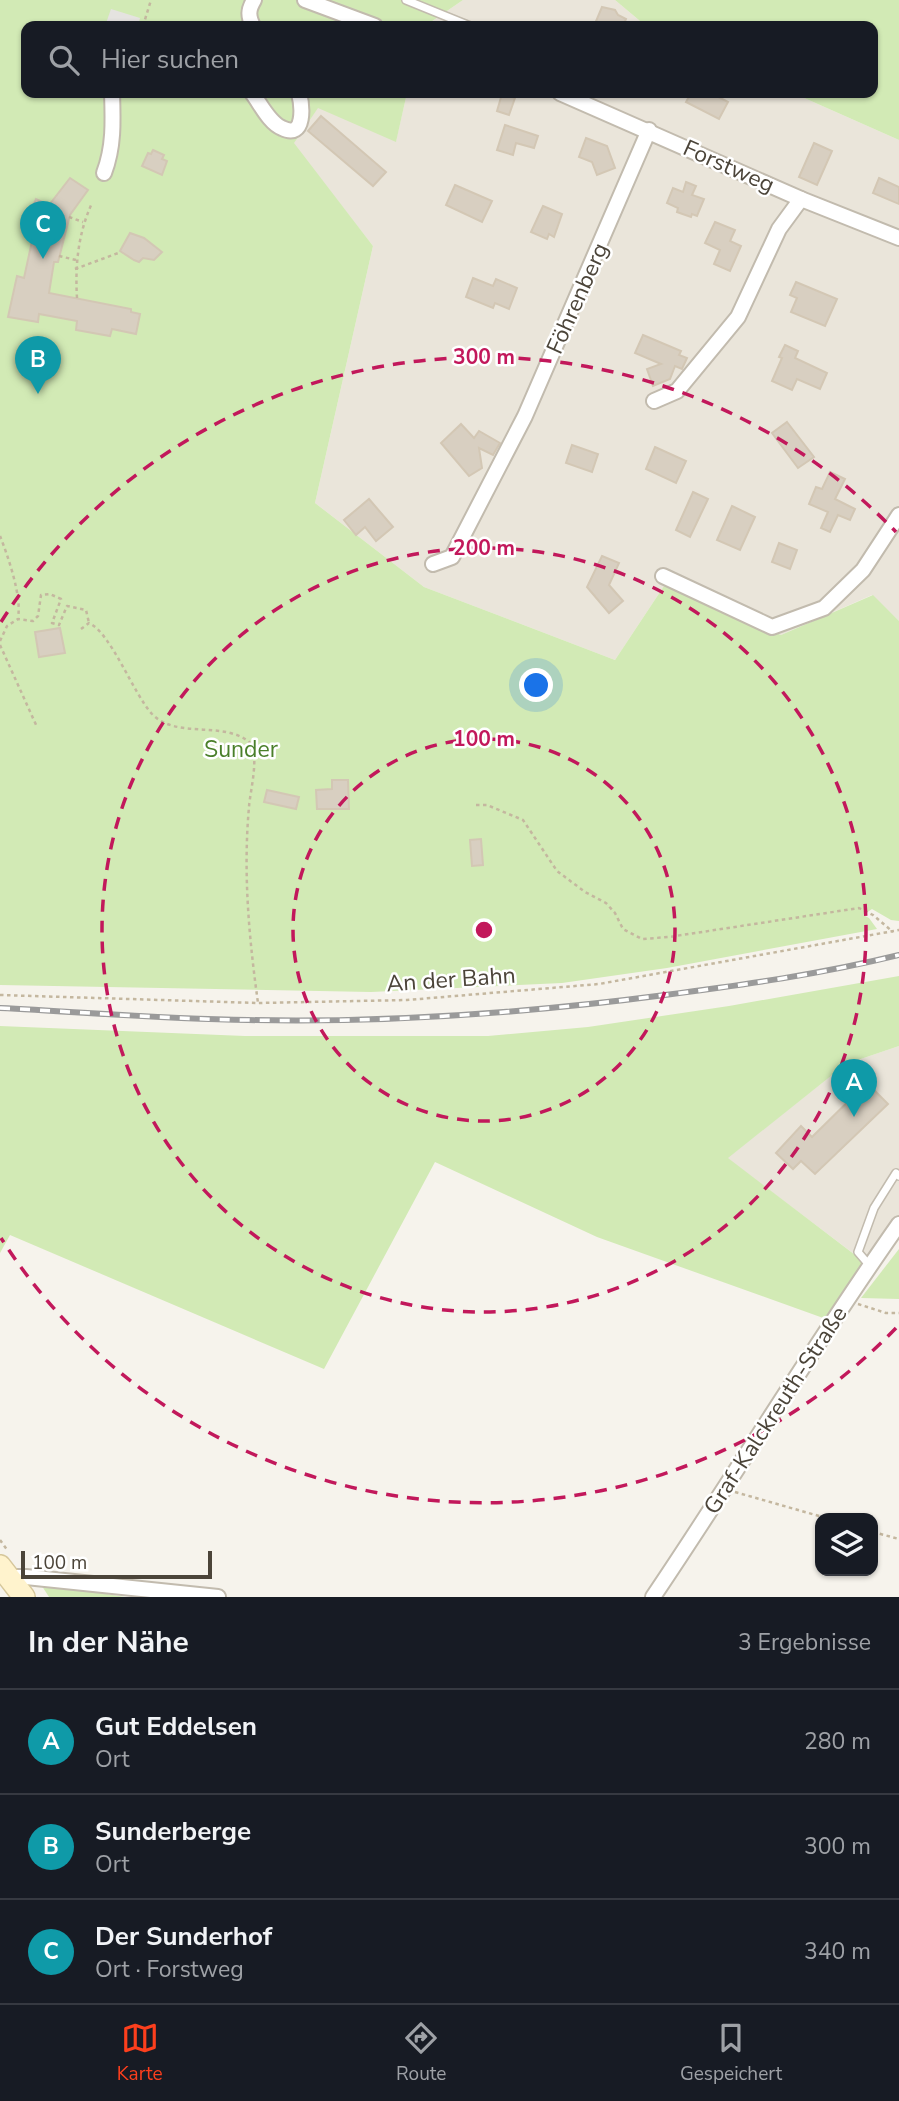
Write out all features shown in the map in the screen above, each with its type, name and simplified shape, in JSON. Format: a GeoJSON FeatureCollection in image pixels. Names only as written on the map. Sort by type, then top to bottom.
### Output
{"type":"FeatureCollection","features":[{"type":"Feature","properties":{"kind":"street"},"geometry":{"type":"LineString","coordinates":[[250,21],[249,8],[254,0]]}},
{"type":"Feature","properties":{"kind":"street"},"geometry":{"type":"LineString","coordinates":[[305,0],[362,21]]}},
{"type":"Feature","properties":{"kind":"street"},"geometry":{"type":"LineString","coordinates":[[104,173],[110,159],[113,136],[112,98]]}},
{"type":"Feature","properties":{"kind":"street"},"geometry":{"type":"LineString","coordinates":[[256,98],[273,121],[283,129],[293,129],[299,124],[303,114],[300,98]]}},
{"type":"Feature","properties":{"kind":"street","name":"Forstweg"},"geometry":{"type":"LineString","coordinates":[[582,98],[801,199],[899,239]]}},
{"type":"Feature","properties":{"kind":"street","name":"Föhrenberg"},"geometry":{"type":"LineString","coordinates":[[433,564],[452,557],[525,416],[649,130]]}},
{"type":"Feature","properties":{"kind":"street"},"geometry":{"type":"LineString","coordinates":[[654,401],[677,391],[738,317],[779,229],[801,199]]}},
{"type":"Feature","properties":{"kind":"street"},"geometry":{"type":"LineString","coordinates":[[663,576],[772,627],[824,608],[863,570],[899,515]]}},
{"type":"Feature","properties":{"kind":"street","name":"Graf-Kalckreuth-Straße"},"geometry":{"type":"LineString","coordinates":[[653,1597],[726,1489],[846,1300],[899,1224]]}},
{"type":"Feature","properties":{"kind":"street"},"geometry":{"type":"LineString","coordinates":[[3,1574],[23,1597]]}},
{"type":"Feature","properties":{"kind":"street"},"geometry":{"type":"LineString","coordinates":[[3,1574],[218,1597]]}},
{"type":"Feature","properties":{"kind":"lane"},"geometry":{"type":"LineString","coordinates":[[406,0],[458,21]]}},
{"type":"Feature","properties":{"kind":"lane"},"geometry":{"type":"LineString","coordinates":[[870,1266],[858,1252],[874,1208],[896,1173],[899,1175]]}},
{"type":"Feature","properties":{"kind":"path"},"geometry":{"type":"LineString","coordinates":[[145,21],[151,0]]}},
{"type":"Feature","properties":{"kind":"path"},"geometry":{"type":"LineString","coordinates":[[77,298],[76,260],[84,223],[92,203]]}},
{"type":"Feature","properties":{"kind":"path"},"geometry":{"type":"LineString","coordinates":[[69,217],[84,223]]}},
{"type":"Feature","properties":{"kind":"path"},"geometry":{"type":"LineString","coordinates":[[75,269],[121,252]]}},
{"type":"Feature","properties":{"kind":"path"},"geometry":{"type":"LineString","coordinates":[[59,256],[76,260]]}},
{"type":"Feature","properties":{"kind":"path"},"geometry":{"type":"LineString","coordinates":[[0,536],[10,562],[20,608],[18,619]]}},
{"type":"Feature","properties":{"kind":"path"},"geometry":{"type":"LineString","coordinates":[[37,727],[0,643],[7,626],[18,619],[33,621],[38,616],[41,595],[50,594],[61,599],[52,622],[59,625],[66,606],[86,610],[89,623],[101,632],[145,706],[157,719],[169,724],[239,737],[253,747],[256,756],[248,822],[247,859],[250,943],[258,1003]]}},
{"type":"Feature","properties":{"kind":"path"},"geometry":{"type":"LineString","coordinates":[[81,629],[89,623]]}},
{"type":"Feature","properties":{"kind":"path"},"geometry":{"type":"LineString","coordinates":[[476,805],[488,805],[523,820],[557,871],[584,892],[607,903],[623,929],[642,939],[859,908],[873,915],[893,932]]}},
{"type":"Feature","properties":{"kind":"path","name":"An der Bahn"},"geometry":{"type":"LineString","coordinates":[[0,995],[258,1003],[407,1000],[599,984],[899,930]]}},
{"type":"Feature","properties":{"kind":"path"},"geometry":{"type":"LineString","coordinates":[[846,1300],[886,1313],[899,1313]]}},
{"type":"Feature","properties":{"kind":"path"},"geometry":{"type":"LineString","coordinates":[[726,1489],[815,1515]]}},
{"type":"Feature","properties":{"kind":"path"},"geometry":{"type":"LineString","coordinates":[[878,1533],[899,1539]]}},
{"type":"Feature","properties":{"kind":"shaded area"},"geometry":{"type":"Polygon","coordinates":[[[463,0],[615,0],[640,21],[432,21],[463,0]]]}},
{"type":"Feature","properties":{"kind":"shaded area"},"geometry":{"type":"Polygon","coordinates":[[[111,9],[140,18],[139,21],[107,21],[111,9]]]}},
{"type":"Feature","properties":{"kind":"shaded area"},"geometry":{"type":"Polygon","coordinates":[[[406,98],[804,98],[899,140],[899,621],[872,595],[781,635],[664,586],[615,660],[424,587],[315,503],[373,246],[293,143],[318,107],[396,141],[406,98]]]}},
{"type":"Feature","properties":{"kind":"shaded area"},"geometry":{"type":"Polygon","coordinates":[[[899,1046],[899,1224],[870,1266],[727,1158],[846,1064],[899,1046]]]}},
{"type":"Feature","properties":{"kind":"green space","name":"Sunder"},"geometry":{"type":"Polygon","coordinates":[[[0,0],[463,0],[432,21],[21,21],[21,98],[406,98],[396,142],[318,108],[294,143],[373,246],[315,503],[424,587],[615,660],[664,586],[781,635],[873,595],[899,621],[899,921],[891,920],[872,909],[863,915],[869,918],[877,929],[667,968],[562,983],[371,992],[0,985],[0,0]]]}},
{"type":"Feature","properties":{"kind":"green space"},"geometry":{"type":"Polygon","coordinates":[[[615,0],[899,0],[899,140],[804,98],[878,98],[878,21],[640,21],[615,0]]]}},
{"type":"Feature","properties":{"kind":"green space"},"geometry":{"type":"Polygon","coordinates":[[[899,976],[899,1046],[846,1064],[728,1158],[863,1261],[826,1319],[597,1237],[435,1162],[324,1369],[10,1235],[0,1253],[0,1026],[245,1036],[488,1036],[588,1027],[899,976]]]}},
{"type":"Feature","properties":{"kind":"green space"},"geometry":{"type":"Polygon","coordinates":[[[899,1249],[899,1299],[861,1298],[899,1249]]]}},
{"type":"Feature","properties":{"kind":"green space"},"geometry":{"type":"Polygon","coordinates":[[[40,1583],[125,1597],[49,1597],[40,1583]]]}},
{"type":"Feature","properties":{"kind":"building"},"geometry":{"type":"Polygon","coordinates":[[[602,7],[615,10],[626,19],[625,21],[596,21],[602,7]]]}},
{"type":"Feature","properties":{"kind":"building"},"geometry":{"type":"Polygon","coordinates":[[[501,98],[515,98],[509,115],[497,111],[501,98]]]}},
{"type":"Feature","properties":{"kind":"building"},"geometry":{"type":"Polygon","coordinates":[[[688,98],[720,98],[728,102],[719,119],[686,102],[688,98]]]}},
{"type":"Feature","properties":{"kind":"building"},"geometry":{"type":"Polygon","coordinates":[[[321,116],[386,172],[373,186],[308,131],[321,116]]]}},
{"type":"Feature","properties":{"kind":"building"},"geometry":{"type":"Polygon","coordinates":[[[505,125],[538,136],[534,148],[516,143],[513,155],[497,150],[505,125]]]}},
{"type":"Feature","properties":{"kind":"building"},"geometry":{"type":"Polygon","coordinates":[[[586,138],[607,146],[615,168],[597,175],[592,162],[579,157],[586,138]]]}},
{"type":"Feature","properties":{"kind":"building"},"geometry":{"type":"Polygon","coordinates":[[[814,143],[832,151],[817,185],[799,177],[814,143]]]}},
{"type":"Feature","properties":{"kind":"building"},"geometry":{"type":"Polygon","coordinates":[[[153,150],[164,155],[162,159],[167,161],[162,175],[142,166],[148,153],[151,154],[153,150]]]}},
{"type":"Feature","properties":{"kind":"building"},"geometry":{"type":"Polygon","coordinates":[[[70,178],[88,190],[70,215],[58,262],[54,262],[49,293],[131,309],[131,312],[140,314],[136,334],[112,329],[110,336],[76,330],[77,321],[39,314],[38,322],[8,317],[17,276],[24,278],[37,218],[29,214],[36,199],[49,205],[70,178]]]}},
{"type":"Feature","properties":{"kind":"building"},"geometry":{"type":"Polygon","coordinates":[[[879,178],[899,187],[899,204],[873,193],[879,178]]]}},
{"type":"Feature","properties":{"kind":"building"},"geometry":{"type":"Polygon","coordinates":[[[686,182],[696,186],[692,195],[704,199],[697,216],[692,214],[691,217],[677,212],[678,208],[667,203],[673,188],[683,192],[686,182]]]}},
{"type":"Feature","properties":{"kind":"building"},"geometry":{"type":"Polygon","coordinates":[[[455,185],[492,201],[482,222],[446,205],[455,185]]]}},
{"type":"Feature","properties":{"kind":"building"},"geometry":{"type":"Polygon","coordinates":[[[543,206],[562,214],[554,237],[549,234],[547,239],[531,232],[543,206]]]}},
{"type":"Feature","properties":{"kind":"building"},"geometry":{"type":"Polygon","coordinates":[[[715,222],[735,230],[730,241],[741,246],[730,271],[714,264],[720,250],[705,243],[715,222]]]}},
{"type":"Feature","properties":{"kind":"building"},"geometry":{"type":"Polygon","coordinates":[[[130,233],[144,238],[162,252],[154,260],[134,260],[120,251],[130,233]]]}},
{"type":"Feature","properties":{"kind":"building"},"geometry":{"type":"Polygon","coordinates":[[[473,278],[493,286],[496,279],[517,288],[509,309],[495,303],[493,308],[466,297],[473,278]]]}},
{"type":"Feature","properties":{"kind":"building"},"geometry":{"type":"Polygon","coordinates":[[[796,282],[837,299],[825,326],[791,312],[797,298],[790,295],[796,282]]]}},
{"type":"Feature","properties":{"kind":"building"},"geometry":{"type":"Polygon","coordinates":[[[643,335],[681,351],[679,355],[687,358],[682,369],[675,366],[670,379],[653,386],[647,369],[661,364],[635,353],[643,335]]]}},
{"type":"Feature","properties":{"kind":"building"},"geometry":{"type":"Polygon","coordinates":[[[785,345],[798,351],[795,358],[827,373],[820,389],[797,379],[792,390],[772,381],[785,345]]]}},
{"type":"Feature","properties":{"kind":"building"},"geometry":{"type":"Polygon","coordinates":[[[787,422],[814,457],[798,468],[772,433],[787,422]]]}},
{"type":"Feature","properties":{"kind":"building"},"geometry":{"type":"Polygon","coordinates":[[[461,424],[474,438],[479,431],[500,443],[493,455],[479,448],[482,468],[469,476],[441,443],[461,424]]]}},
{"type":"Feature","properties":{"kind":"building"},"geometry":{"type":"Polygon","coordinates":[[[572,445],[598,454],[592,472],[566,463],[572,445]]]}},
{"type":"Feature","properties":{"kind":"building"},"geometry":{"type":"Polygon","coordinates":[[[655,447],[686,461],[676,483],[646,469],[655,447]]]}},
{"type":"Feature","properties":{"kind":"building"},"geometry":{"type":"Polygon","coordinates":[[[830,472],[845,479],[835,499],[855,509],[850,520],[838,515],[830,532],[821,528],[828,512],[809,504],[816,487],[822,489],[830,472]]]}},
{"type":"Feature","properties":{"kind":"building"},"geometry":{"type":"Polygon","coordinates":[[[693,492],[708,499],[690,537],[676,530],[693,492]]]}},
{"type":"Feature","properties":{"kind":"building"},"geometry":{"type":"Polygon","coordinates":[[[369,499],[393,527],[376,541],[365,527],[356,535],[344,520],[369,499]]]}},
{"type":"Feature","properties":{"kind":"building"},"geometry":{"type":"Polygon","coordinates":[[[732,506],[755,517],[740,550],[717,540],[732,506]]]}},
{"type":"Feature","properties":{"kind":"building"},"geometry":{"type":"Polygon","coordinates":[[[779,543],[797,550],[790,569],[772,562],[779,543]]]}},
{"type":"Feature","properties":{"kind":"building"},"geometry":{"type":"Polygon","coordinates":[[[602,556],[619,563],[609,585],[623,601],[609,613],[587,587],[602,556]]]}},
{"type":"Feature","properties":{"kind":"building"},"geometry":{"type":"Polygon","coordinates":[[[60,628],[65,653],[39,657],[35,632],[60,628]]]}},
{"type":"Feature","properties":{"kind":"building"},"geometry":{"type":"Polygon","coordinates":[[[332,780],[348,780],[349,809],[317,809],[316,790],[332,789],[332,780]]]}},
{"type":"Feature","properties":{"kind":"building"},"geometry":{"type":"Polygon","coordinates":[[[267,790],[299,797],[296,809],[264,802],[267,790]]]}},
{"type":"Feature","properties":{"kind":"building"},"geometry":{"type":"Polygon","coordinates":[[[481,839],[483,865],[472,866],[470,840],[481,839]]]}},
{"type":"Feature","properties":{"kind":"building"},"geometry":{"type":"Polygon","coordinates":[[[867,1083],[888,1104],[815,1174],[801,1161],[793,1169],[776,1153],[801,1126],[812,1137],[867,1083]]]}},
{"type":"Feature","properties":{"kind":"railway"},"geometry":{"type":"LineString","coordinates":[[0,1008],[155,1017],[300,1021],[457,1015],[561,1007],[724,987],[899,955]]}},
{"type":"Feature","properties":{"kind":"place","name":"Der Sunderhof"},"geometry":{"type":"Point","coordinates":[43,259]}},
{"type":"Feature","properties":{"kind":"place","name":"Sunderberge"},"geometry":{"type":"Point","coordinates":[38,394]}},
{"type":"Feature","properties":{"kind":"place","name":"Gut Eddelsen"},"geometry":{"type":"Point","coordinates":[854,1117]}}]}
